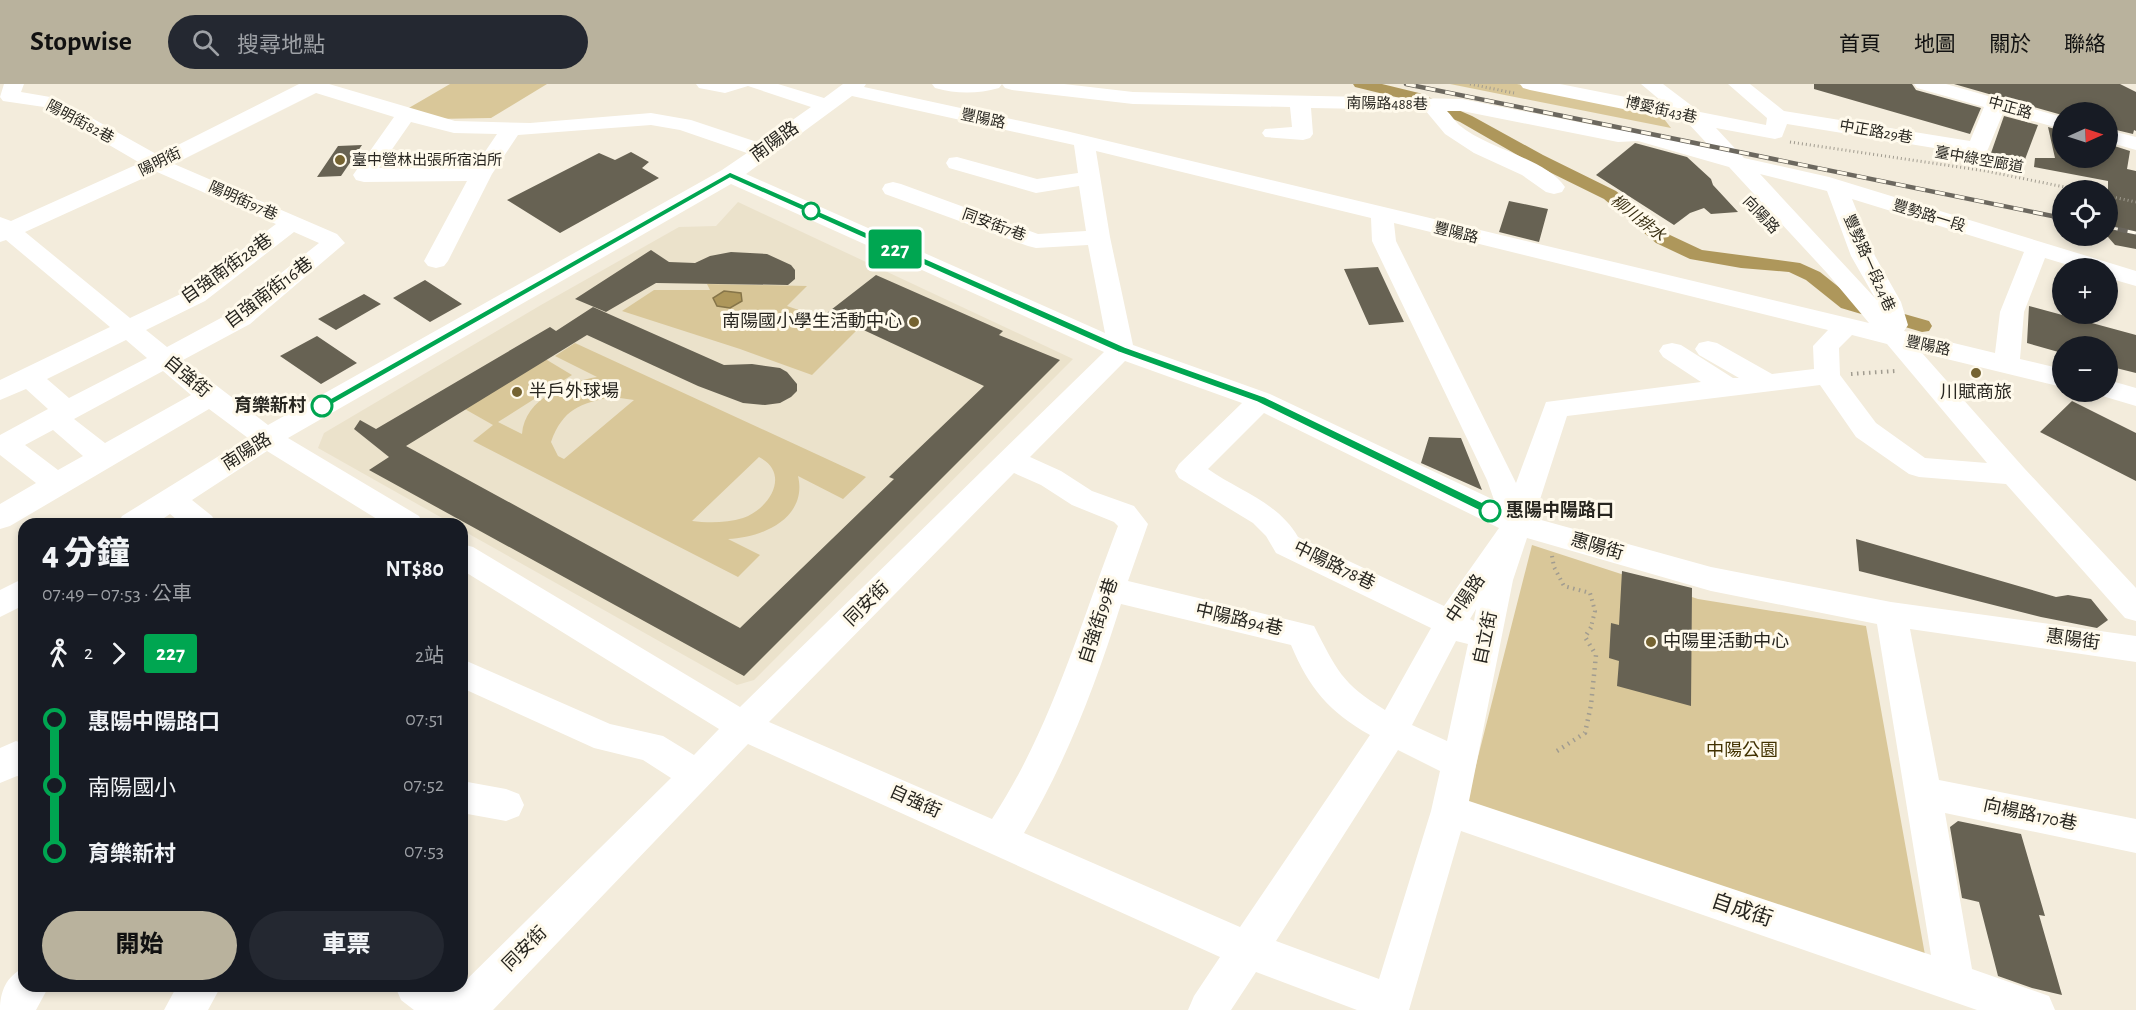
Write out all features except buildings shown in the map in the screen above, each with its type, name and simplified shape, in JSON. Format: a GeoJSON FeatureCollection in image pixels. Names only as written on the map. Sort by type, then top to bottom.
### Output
{"type":"FeatureCollection","features":[{"type":"Feature","properties":{"kind":"street","name":"陽明街82巷"},"geometry":{"type":"LineString","coordinates":[[14,84],[10,97],[49,102],[157,164]]}},
{"type":"Feature","properties":{"kind":"street"},"geometry":{"type":"LineString","coordinates":[[706,84],[725,87],[740,84]]}},
{"type":"Feature","properties":{"kind":"street"},"geometry":{"type":"LineString","coordinates":[[757,84],[826,105]]}},
{"type":"Feature","properties":{"kind":"street"},"geometry":{"type":"LineString","coordinates":[[942,84],[977,88],[992,84]]}},
{"type":"Feature","properties":{"kind":"street","name":"南陽路488巷"},"geometry":{"type":"LineString","coordinates":[[1012,84],[1083,115],[1307,97],[1462,105],[1618,136],[1639,135],[1745,165]]}},
{"type":"Feature","properties":{"kind":"street","name":"博愛街43巷"},"geometry":{"type":"LineString","coordinates":[[1530,84],[1775,133],[1778,116]]}},
{"type":"Feature","properties":{"kind":"street","name":"向陽路"},"geometry":{"type":"LineString","coordinates":[[1629,84],[1665,112],[1835,297],[1898,340]]}},
{"type":"Feature","properties":{"kind":"street","name":"向陽路"},"geometry":{"type":"LineString","coordinates":[[1651,84],[1696,119],[1745,165],[2014,475],[2136,609]]}},
{"type":"Feature","properties":{"kind":"street","name":"中正路29巷"},"geometry":{"type":"LineString","coordinates":[[1738,84],[1778,116],[1977,149],[1996,104]]}},
{"type":"Feature","properties":{"kind":"street","name":"中正路"},"geometry":{"type":"LineString","coordinates":[[1924,84],[2052,120]]}},
{"type":"Feature","properties":{"kind":"street","name":"陽明街"},"geometry":{"type":"LineString","coordinates":[[3,230],[157,164],[313,85]]}},
{"type":"Feature","properties":{"kind":"street"},"geometry":{"type":"LineString","coordinates":[[313,85],[454,127],[511,129],[651,119],[684,124],[763,151]]}},
{"type":"Feature","properties":{"kind":"street","name":"南陽路"},"geometry":{"type":"LineString","coordinates":[[142,518],[312,411],[730,175],[852,87]]}},
{"type":"Feature","properties":{"kind":"street","name":"豐陽路"},"geometry":{"type":"LineString","coordinates":[[852,87],[1083,115],[1382,215],[2052,375]]}},
{"type":"Feature","properties":{"kind":"street"},"geometry":{"type":"LineString","coordinates":[[1272,133],[1303,134],[1307,97]]}},
{"type":"Feature","properties":{"kind":"street"},"geometry":{"type":"LineString","coordinates":[[1431,105],[1452,130],[1482,148],[1530,170],[1554,187]]}},
{"type":"Feature","properties":{"kind":"street"},"geometry":{"type":"LineString","coordinates":[[406,114],[364,175],[447,159],[481,174]]}},
{"type":"Feature","properties":{"kind":"street"},"geometry":{"type":"LineString","coordinates":[[1083,115],[1098,237],[1121,350]]}},
{"type":"Feature","properties":{"kind":"street"},"geometry":{"type":"LineString","coordinates":[[447,159],[465,128]]}},
{"type":"Feature","properties":{"kind":"street"},"geometry":{"type":"LineString","coordinates":[[436,261],[481,174],[511,129]]}},
{"type":"Feature","properties":{"kind":"street"},"geometry":{"type":"LineString","coordinates":[[2118,139],[2134,143]]}},
{"type":"Feature","properties":{"kind":"street"},"geometry":{"type":"LineString","coordinates":[[957,163],[1036,186],[1089,177]]}},
{"type":"Feature","properties":{"kind":"street","name":"陽明街97巷"},"geometry":{"type":"LineString","coordinates":[[157,164],[329,238]]}},
{"type":"Feature","properties":{"kind":"street","name":"豐勢路一段"},"geometry":{"type":"LineString","coordinates":[[1745,165],[1837,188],[2065,258]]}},
{"type":"Feature","properties":{"kind":"street","name":"惠陽街"},"geometry":{"type":"LineString","coordinates":[[730,175],[1121,350],[1261,400],[1517,524],[1711,579],[1891,614],[2136,649]]}},
{"type":"Feature","properties":{"kind":"street","name":"豐勢路一段24巷"},"geometry":{"type":"LineString","coordinates":[[1837,188],[1863,256],[1889,302],[1898,340]]}},
{"type":"Feature","properties":{"kind":"street","name":"同安街7巷"},"geometry":{"type":"LineString","coordinates":[[893,189],[1036,241],[1098,237]]}},
{"type":"Feature","properties":{"kind":"street"},"geometry":{"type":"LineString","coordinates":[[1382,215],[1384,241],[1501,480],[1517,524]]}},
{"type":"Feature","properties":{"kind":"street","name":"自強南街28巷"},"geometry":{"type":"LineString","coordinates":[[0,391],[196,296],[292,223]]}},
{"type":"Feature","properties":{"kind":"street","name":"自強街"},"geometry":{"type":"LineString","coordinates":[[3,230],[210,396],[268,439],[400,518]]}},
{"type":"Feature","properties":{"kind":"street","name":"自強南街16巷"},"geometry":{"type":"LineString","coordinates":[[165,359],[241,318],[333,243],[329,238]]}},
{"type":"Feature","properties":{"kind":"street"},"geometry":{"type":"LineString","coordinates":[[2007,364],[2012,312],[2037,250]]}},
{"type":"Feature","properties":{"kind":"street"},"geometry":{"type":"LineString","coordinates":[[2118,273],[2136,279]]}},
{"type":"Feature","properties":{"kind":"street"},"geometry":{"type":"LineString","coordinates":[[1846,327],[1826,346],[1827,376],[1866,430],[1919,466],[2014,475]]}},
{"type":"Feature","properties":{"kind":"street"},"geometry":{"type":"LineString","coordinates":[[1708,349],[1768,383]]}},
{"type":"Feature","properties":{"kind":"street","name":"同安街"},"geometry":{"type":"LineString","coordinates":[[465,1010],[698,775],[743,726],[1012,461],[1121,350]]}},
{"type":"Feature","properties":{"kind":"street"},"geometry":{"type":"LineString","coordinates":[[1672,351],[1729,388]]}},
{"type":"Feature","properties":{"kind":"street"},"geometry":{"type":"LineString","coordinates":[[57,484],[5,453],[5,444],[165,359]]}},
{"type":"Feature","properties":{"kind":"street","name":"中陽路"},"geometry":{"type":"LineString","coordinates":[[1208,1010],[1250,950],[1392,730],[1450,623],[1517,524],[1556,408],[1827,376]]}},
{"type":"Feature","properties":{"kind":"street"},"geometry":{"type":"LineString","coordinates":[[28,377],[103,457]]}},
{"type":"Feature","properties":{"kind":"street"},"geometry":{"type":"LineString","coordinates":[[2118,392],[2136,397]]}},
{"type":"Feature","properties":{"kind":"street"},"geometry":{"type":"LineString","coordinates":[[0,518],[210,396]]}},
{"type":"Feature","properties":{"kind":"street","name":"中陽路78巷"},"geometry":{"type":"LineString","coordinates":[[1261,400],[1189,471],[1229,497],[1253,507],[1280,530],[1287,545],[1485,642]]}},
{"type":"Feature","properties":{"kind":"street","name":"自強街99巷"},"geometry":{"type":"LineString","coordinates":[[1000,839],[1022,804],[1060,730],[1133,524],[1124,514],[1082,498],[1051,478],[1012,461]]}},
{"type":"Feature","properties":{"kind":"street"},"geometry":{"type":"LineString","coordinates":[[172,499],[195,518]]}},
{"type":"Feature","properties":{"kind":"street","name":"自立街"},"geometry":{"type":"LineString","coordinates":[[1390,1006],[1449,811],[1498,580],[1517,524]]}},
{"type":"Feature","properties":{"kind":"street","name":"自強街"},"geometry":{"type":"LineString","coordinates":[[468,559],[743,726],[1250,950],[1390,1006]]}},
{"type":"Feature","properties":{"kind":"street","name":"中陽路94巷"},"geometry":{"type":"LineString","coordinates":[[1110,589],[1303,635],[1330,687],[1347,703],[1392,730],[1459,764]]}},
{"type":"Feature","properties":{"kind":"street"},"geometry":{"type":"LineString","coordinates":[[0,605],[18,594]]}},
{"type":"Feature","properties":{"kind":"street"},"geometry":{"type":"LineString","coordinates":[[1891,614],[1924,793],[1955,983]]}},
{"type":"Feature","properties":{"kind":"street"},"geometry":{"type":"LineString","coordinates":[[468,676],[606,738],[651,747],[698,775]]}},
{"type":"Feature","properties":{"kind":"street","name":"向楊路170巷"},"geometry":{"type":"LineString","coordinates":[[1924,793],[2136,836]]}},
{"type":"Feature","properties":{"kind":"street"},"geometry":{"type":"LineString","coordinates":[[468,798],[506,805]]}},
{"type":"Feature","properties":{"kind":"street","name":"自成街"},"geometry":{"type":"LineString","coordinates":[[1449,811],[2035,1010]]}},
{"type":"Feature","properties":{"kind":"street"},"geometry":{"type":"LineString","coordinates":[[12,1010],[25,992]]}},
{"type":"Feature","properties":{"kind":"street"},"geometry":{"type":"LineString","coordinates":[[184,1010],[197,992]]}},
{"type":"Feature","properties":{"kind":"street"},"geometry":{"type":"LineString","coordinates":[[423,992],[447,1010]]}},
{"type":"Feature","properties":{"kind":"path","name":"臺中綠空廊道"},"geometry":{"type":"LineString","coordinates":[[1788,142],[1954,166],[2052,185]]}},
{"type":"Feature","properties":{"kind":"path"},"geometry":{"type":"LineString","coordinates":[[2118,198],[2136,202]]}},
{"type":"Feature","properties":{"kind":"path"},"geometry":{"type":"LineString","coordinates":[[1827,376],[1897,371]]}},
{"type":"Feature","properties":{"kind":"path"},"geometry":{"type":"LineString","coordinates":[[1554,535],[1551,548],[1554,567],[1564,586],[1590,593],[1597,610],[1594,626],[1585,638],[1596,655],[1592,705],[1585,733],[1557,751]]}},
{"type":"Feature","properties":{"kind":"shaded area"},"geometry":{"type":"Polygon","coordinates":[[[738,202],[1073,359],[754,680],[737,685],[468,533],[468,518],[442,518],[318,448],[324,433],[679,227],[716,226],[738,202]]]}},
{"type":"Feature","properties":{"kind":"shaded area"},"geometry":{"type":"Polygon","coordinates":[[[724,291],[741,293],[742,301],[730,308],[717,306],[713,298],[724,291]]]}},
{"type":"Feature","properties":{"kind":"green space"},"geometry":{"type":"Polygon","coordinates":[[[450,84],[547,84],[491,118],[435,119],[407,109],[450,84]]]}},
{"type":"Feature","properties":{"kind":"green space"},"geometry":{"type":"Polygon","coordinates":[[[1450,84],[1517,84],[1619,104],[1661,115],[1671,128],[1450,84]]]}},
{"type":"Feature","properties":{"kind":"green space"},"geometry":{"type":"Polygon","coordinates":[[[707,284],[807,286],[787,306],[857,330],[812,375],[622,311],[654,290],[710,290],[707,284]]]}},
{"type":"Feature","properties":{"kind":"green space"},"geometry":{"type":"Polygon","coordinates":[[[575,343],[866,477],[843,499],[798,476],[799,491],[796,503],[780,523],[755,535],[728,539],[760,555],[738,577],[473,441],[493,425],[463,408],[542,357],[572,375],[498,422],[522,434],[525,421],[539,401],[573,383],[597,377],[555,356],[575,343]],[[613,397],[582,405],[567,415],[551,442],[558,456],[564,459],[634,400],[613,397]],[[759,457],[692,521],[737,520],[761,507],[773,490],[775,481],[774,472],[769,464],[759,457]]]}},
{"type":"Feature","properties":{"kind":"green space","name":"中陽公園"},"geometry":{"type":"Polygon","coordinates":[[[1532,545],[1698,599],[1866,626],[1927,966],[1465,808],[1532,545]]]}},
{"type":"Feature","properties":{"kind":"waterway","name":"柳川排水"},"geometry":{"type":"LineString","coordinates":[[1361,84],[1413,96],[1466,119],[1537,159],[1610,195],[1663,239],[1697,255],[1793,267],[1813,276],[1848,304],[1922,326]]}},
{"type":"Feature","properties":{"kind":"railway"},"geometry":{"type":"LineString","coordinates":[[1406,84],[2052,216]]}},
{"type":"Feature","properties":{"kind":"railway"},"geometry":{"type":"LineString","coordinates":[[2118,229],[2136,233]]}},
{"type":"Feature","properties":{"kind":"bus line","name":"227"},"geometry":{"type":"LineString","coordinates":[[322,406],[730,175],[1121,350],[1261,400],[1490,511]]}},
{"type":"Feature","properties":{"kind":"place","name":"臺中營林出張所宿泊所"},"geometry":{"type":"Point","coordinates":[340,160]}},
{"type":"Feature","properties":{"kind":"place","name":"南陽國小學生活動中心"},"geometry":{"type":"Point","coordinates":[914,322]}},
{"type":"Feature","properties":{"kind":"place","name":"川賦商旅"},"geometry":{"type":"Point","coordinates":[1976,373]}},
{"type":"Feature","properties":{"kind":"place","name":"半戶外球場"},"geometry":{"type":"Point","coordinates":[517,392]}},
{"type":"Feature","properties":{"kind":"place","name":"育樂新村"},"geometry":{"type":"Point","coordinates":[322,406]}},
{"type":"Feature","properties":{"kind":"place","name":"惠陽中陽路口"},"geometry":{"type":"Point","coordinates":[1490,511]}},
{"type":"Feature","properties":{"kind":"place","name":"中陽里活動中心"},"geometry":{"type":"Point","coordinates":[1651,642]}}]}
